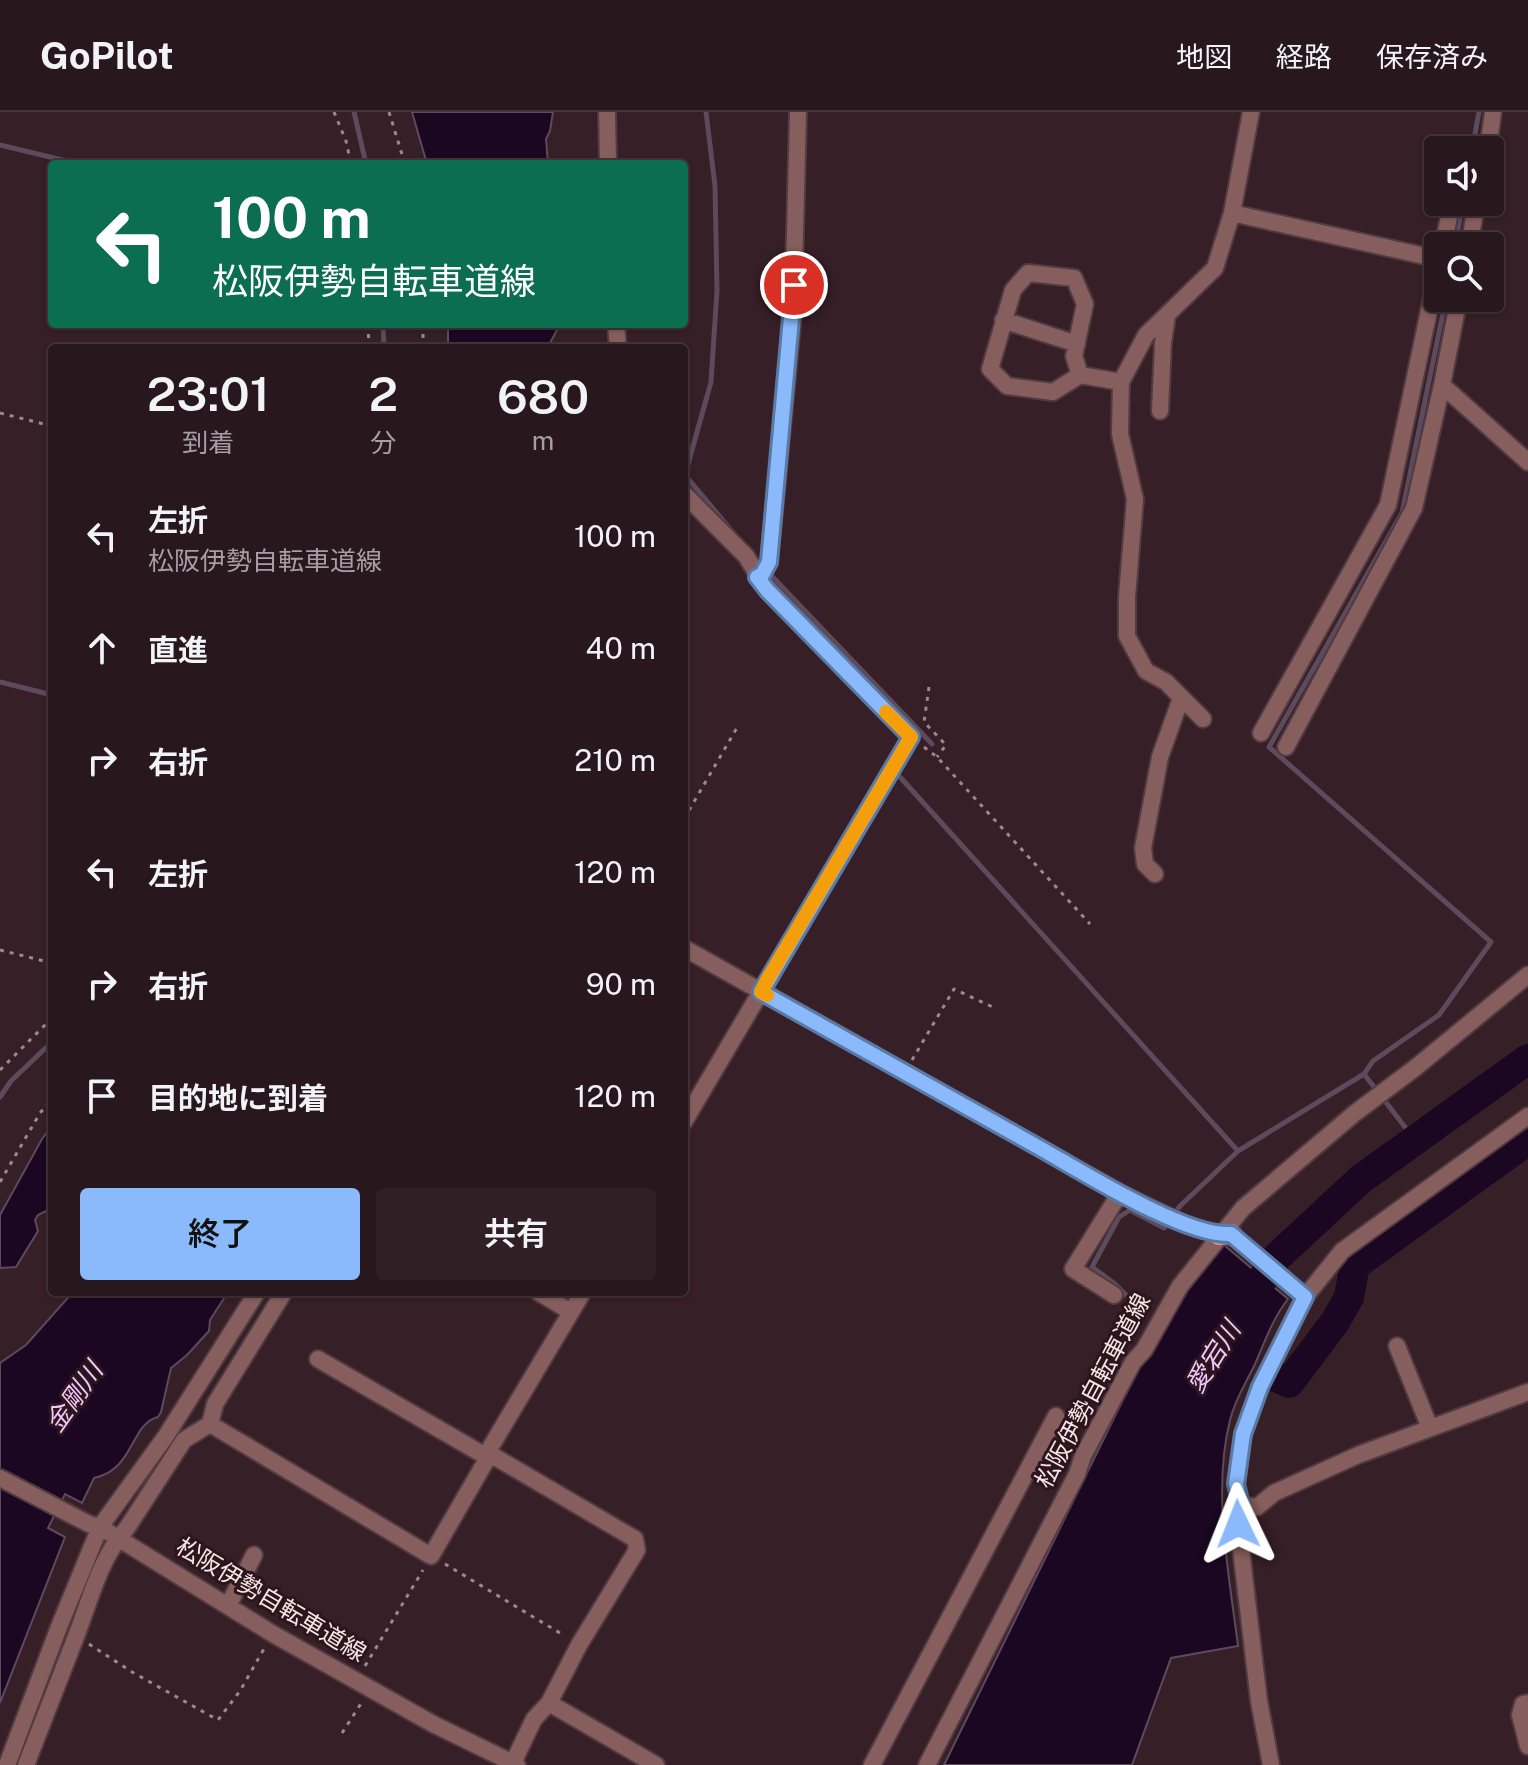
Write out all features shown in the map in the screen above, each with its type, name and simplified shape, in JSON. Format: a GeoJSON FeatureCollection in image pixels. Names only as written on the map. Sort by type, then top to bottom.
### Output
{"type":"FeatureCollection","features":[{"type":"Feature","properties":{"kind":"street"},"geometry":{"type":"LineString","coordinates":[[607,112],[608,160]]}},
{"type":"Feature","properties":{"kind":"street"},"geometry":{"type":"LineString","coordinates":[[688,1115],[911,737],[767,590],[763,572],[793,314],[798,112]]}},
{"type":"Feature","properties":{"kind":"street"},"geometry":{"type":"LineString","coordinates":[[1203,719],[1166,682],[1146,671],[1127,636],[1135,499],[1120,434],[1121,382],[1146,335],[1215,268],[1232,213],[1251,112]]}},
{"type":"Feature","properties":{"kind":"street"},"geometry":{"type":"LineString","coordinates":[[1490,136],[1493,112]]}},
{"type":"Feature","properties":{"kind":"street"},"geometry":{"type":"LineString","coordinates":[[1232,213],[1424,256]]}},
{"type":"Feature","properties":{"kind":"street"},"geometry":{"type":"LineString","coordinates":[[1080,375],[1074,356],[1085,304],[1074,278],[1028,273],[1013,290],[990,369],[1007,386],[1053,392],[1080,375],[1121,382]]}},
{"type":"Feature","properties":{"kind":"street"},"geometry":{"type":"LineString","coordinates":[[1261,733],[1388,505],[1429,312]]}},
{"type":"Feature","properties":{"kind":"street"},"geometry":{"type":"LineString","coordinates":[[1286,747],[1414,508],[1456,312]]}},
{"type":"Feature","properties":{"kind":"street"},"geometry":{"type":"LineString","coordinates":[[1160,411],[1167,316]]}},
{"type":"Feature","properties":{"kind":"street"},"geometry":{"type":"LineString","coordinates":[[1003,320],[1077,344]]}},
{"type":"Feature","properties":{"kind":"street"},"geometry":{"type":"LineString","coordinates":[[1442,385],[1528,462]]}},
{"type":"Feature","properties":{"kind":"street"},"geometry":{"type":"LineString","coordinates":[[688,498],[763,572]]}},
{"type":"Feature","properties":{"kind":"street"},"geometry":{"type":"LineString","coordinates":[[1155,874],[1145,864],[1143,848],[1160,757],[1181,698]]}},
{"type":"Feature","properties":{"kind":"street"},"geometry":{"type":"LineString","coordinates":[[688,950],[1120,1193],[1184,1224],[1225,1235],[1305,1297]]}},
{"type":"Feature","properties":{"kind":"street","name":"松阪伊勢自転車道線"},"geometry":{"type":"LineString","coordinates":[[927,1765],[1133,1362],[1144,1350],[1180,1286],[1225,1235],[1243,1208],[1528,975]]}},
{"type":"Feature","properties":{"kind":"street"},"geometry":{"type":"LineString","coordinates":[[1271,1765],[1259,1701],[1238,1524],[1241,1505],[1236,1484],[1243,1434],[1250,1411],[1305,1297],[1342,1251],[1528,1116]]}},
{"type":"Feature","properties":{"kind":"street"},"geometry":{"type":"LineString","coordinates":[[1114,1295],[1073,1269],[1120,1193]]}},
{"type":"Feature","properties":{"kind":"street"},"geometry":{"type":"LineString","coordinates":[[7,1765],[95,1526],[166,1436],[254,1296]]}},
{"type":"Feature","properties":{"kind":"street"},"geometry":{"type":"LineString","coordinates":[[26,1765],[95,1581],[118,1538],[184,1440],[210,1424],[215,1404],[282,1296]]}},
{"type":"Feature","properties":{"kind":"street"},"geometry":{"type":"LineString","coordinates":[[545,1296],[571,1312]]}},
{"type":"Feature","properties":{"kind":"street"},"geometry":{"type":"LineString","coordinates":[[210,1424],[431,1556],[490,1454],[490,1448],[581,1296]]}},
{"type":"Feature","properties":{"kind":"street"},"geometry":{"type":"LineString","coordinates":[[1397,1346],[1430,1428]]}},
{"type":"Feature","properties":{"kind":"street"},"geometry":{"type":"LineString","coordinates":[[318,1359],[635,1539],[637,1550],[579,1645],[549,1703],[534,1719],[514,1764]]}},
{"type":"Feature","properties":{"kind":"street"},"geometry":{"type":"LineString","coordinates":[[1241,1505],[1257,1507],[1274,1493],[1358,1455],[1528,1392]]}},
{"type":"Feature","properties":{"kind":"street"},"geometry":{"type":"LineString","coordinates":[[872,1765],[1056,1416]]}},
{"type":"Feature","properties":{"kind":"street","name":"松阪伊勢自転車道線"},"geometry":{"type":"LineString","coordinates":[[0,1478],[118,1538],[273,1634],[433,1724],[514,1764]]}},
{"type":"Feature","properties":{"kind":"street"},"geometry":{"type":"LineString","coordinates":[[228,1606],[254,1555]]}},
{"type":"Feature","properties":{"kind":"street"},"geometry":{"type":"LineString","coordinates":[[549,1703],[656,1765]]}},
{"type":"Feature","properties":{"kind":"street"},"geometry":{"type":"LineString","coordinates":[[1528,1703],[1523,1704],[1520,1715],[1528,1746]]}},
{"type":"Feature","properties":{"kind":"path"},"geometry":{"type":"LineString","coordinates":[[334,112],[350,160]]}},
{"type":"Feature","properties":{"kind":"path"},"geometry":{"type":"LineString","coordinates":[[389,112],[404,160]]}},
{"type":"Feature","properties":{"kind":"path"},"geometry":{"type":"LineString","coordinates":[[0,413],[48,425]]}},
{"type":"Feature","properties":{"kind":"path"},"geometry":{"type":"LineString","coordinates":[[929,687],[924,722],[946,745],[937,757]]}},
{"type":"Feature","properties":{"kind":"path"},"geometry":{"type":"LineString","coordinates":[[688,812],[738,726]]}},
{"type":"Feature","properties":{"kind":"path"},"geometry":{"type":"LineString","coordinates":[[911,737],[937,757],[1090,924]]}},
{"type":"Feature","properties":{"kind":"path"},"geometry":{"type":"LineString","coordinates":[[0,950],[48,962]]}},
{"type":"Feature","properties":{"kind":"path"},"geometry":{"type":"LineString","coordinates":[[900,1071],[909,1065],[954,989],[997,1009]]}},
{"type":"Feature","properties":{"kind":"path"},"geometry":{"type":"LineString","coordinates":[[0,1070],[48,1022]]}},
{"type":"Feature","properties":{"kind":"path"},"geometry":{"type":"LineString","coordinates":[[0,1182],[48,1104]]}},
{"type":"Feature","properties":{"kind":"path"},"geometry":{"type":"LineString","coordinates":[[342,1733],[367,1694],[356,1680],[431,1556],[579,1645]]}},
{"type":"Feature","properties":{"kind":"path"},"geometry":{"type":"LineString","coordinates":[[76,1636],[132,1672],[218,1720],[240,1691],[273,1634]]}},
{"type":"Feature","properties":{"kind":"water"},"geometry":{"type":"Polygon","coordinates":[[[412,112],[553,112],[546,139],[548,160],[426,160],[412,112]]]}},
{"type":"Feature","properties":{"kind":"water"},"geometry":{"type":"Polygon","coordinates":[[[448,328],[557,330],[550,344],[448,344],[448,328]]]}},
{"type":"Feature","properties":{"kind":"water"},"geometry":{"type":"Polygon","coordinates":[[[48,1131],[48,1210],[35,1220],[38,1231],[16,1267],[0,1268],[0,1215],[48,1131]]]}},
{"type":"Feature","properties":{"kind":"water"},"geometry":{"type":"Polygon","coordinates":[[[1224,1245],[1288,1299],[1235,1405],[1225,1447],[1222,1504],[1238,1646],[1171,1658],[1132,1765],[944,1765],[1137,1371],[1188,1290],[1224,1245]]]}},
{"type":"Feature","properties":{"kind":"water","name":"金剛川"},"geometry":{"type":"Polygon","coordinates":[[[69,1296],[225,1296],[210,1320],[209,1331],[171,1368],[158,1417],[142,1428],[117,1466],[94,1478],[82,1503],[65,1494],[48,1528],[65,1537],[0,1703],[0,1363],[26,1345],[69,1296]]]}},
{"type":"Feature","properties":{"kind":"waterway"},"geometry":{"type":"LineString","coordinates":[[354,112],[365,160]]}},
{"type":"Feature","properties":{"kind":"waterway"},"geometry":{"type":"LineString","coordinates":[[688,464],[711,382],[717,290],[715,186],[706,112]]}},
{"type":"Feature","properties":{"kind":"waterway"},"geometry":{"type":"LineString","coordinates":[[1475,136],[1479,112]]}},
{"type":"Feature","properties":{"kind":"waterway"},"geometry":{"type":"LineString","coordinates":[[0,145],[62,160]]}},
{"type":"Feature","properties":{"kind":"waterway"},"geometry":{"type":"LineString","coordinates":[[1458,232],[1460,216]]}},
{"type":"Feature","properties":{"kind":"waterway"},"geometry":{"type":"LineString","coordinates":[[1415,1140],[1364,1074],[1373,1061],[1439,1015],[1491,942],[1269,747],[1402,513],[1443,312]]}},
{"type":"Feature","properties":{"kind":"waterway"},"geometry":{"type":"LineString","coordinates":[[383,328],[384,344]]}},
{"type":"Feature","properties":{"kind":"waterway"},"geometry":{"type":"LineString","coordinates":[[688,479],[736,536]]}},
{"type":"Feature","properties":{"kind":"waterway"},"geometry":{"type":"LineString","coordinates":[[766,570],[932,744]]}},
{"type":"Feature","properties":{"kind":"waterway"},"geometry":{"type":"LineString","coordinates":[[0,682],[48,694]]}},
{"type":"Feature","properties":{"kind":"waterway"},"geometry":{"type":"LineString","coordinates":[[900,777],[1238,1151],[1180,1206],[1164,1228],[1130,1210],[1119,1217],[1092,1267],[1138,1307],[1126,1332],[1116,1341]]}},
{"type":"Feature","properties":{"kind":"waterway"},"geometry":{"type":"LineString","coordinates":[[0,1097],[11,1081],[48,1046]]}},
{"type":"Feature","properties":{"kind":"waterway","name":"愛宕川"},"geometry":{"type":"LineString","coordinates":[[1242,1311],[1276,1258],[1361,1179],[1528,1059]]}},
{"type":"Feature","properties":{"kind":"waterway"},"geometry":{"type":"LineString","coordinates":[[1238,1151],[1364,1074]]}},
{"type":"Feature","properties":{"kind":"waterway"},"geometry":{"type":"LineString","coordinates":[[1276,1377],[1289,1383],[1335,1322],[1349,1297],[1355,1265],[1528,1140]]}},
{"type":"Feature","properties":{"kind":"slow traffic"},"geometry":{"type":"LineString","coordinates":[[767,995],[761,992],[767,980],[911,737],[886,712]]}},
{"type":"Feature","properties":{"kind":"route"},"geometry":{"type":"LineString","coordinates":[[794,285],[769,562],[762,575],[757,577],[911,737],[761,992],[1120,1193],[1184,1224],[1219,1235],[1231,1234],[1305,1297],[1260,1387],[1243,1434],[1236,1484],[1241,1505],[1238,1524]]}}]}
